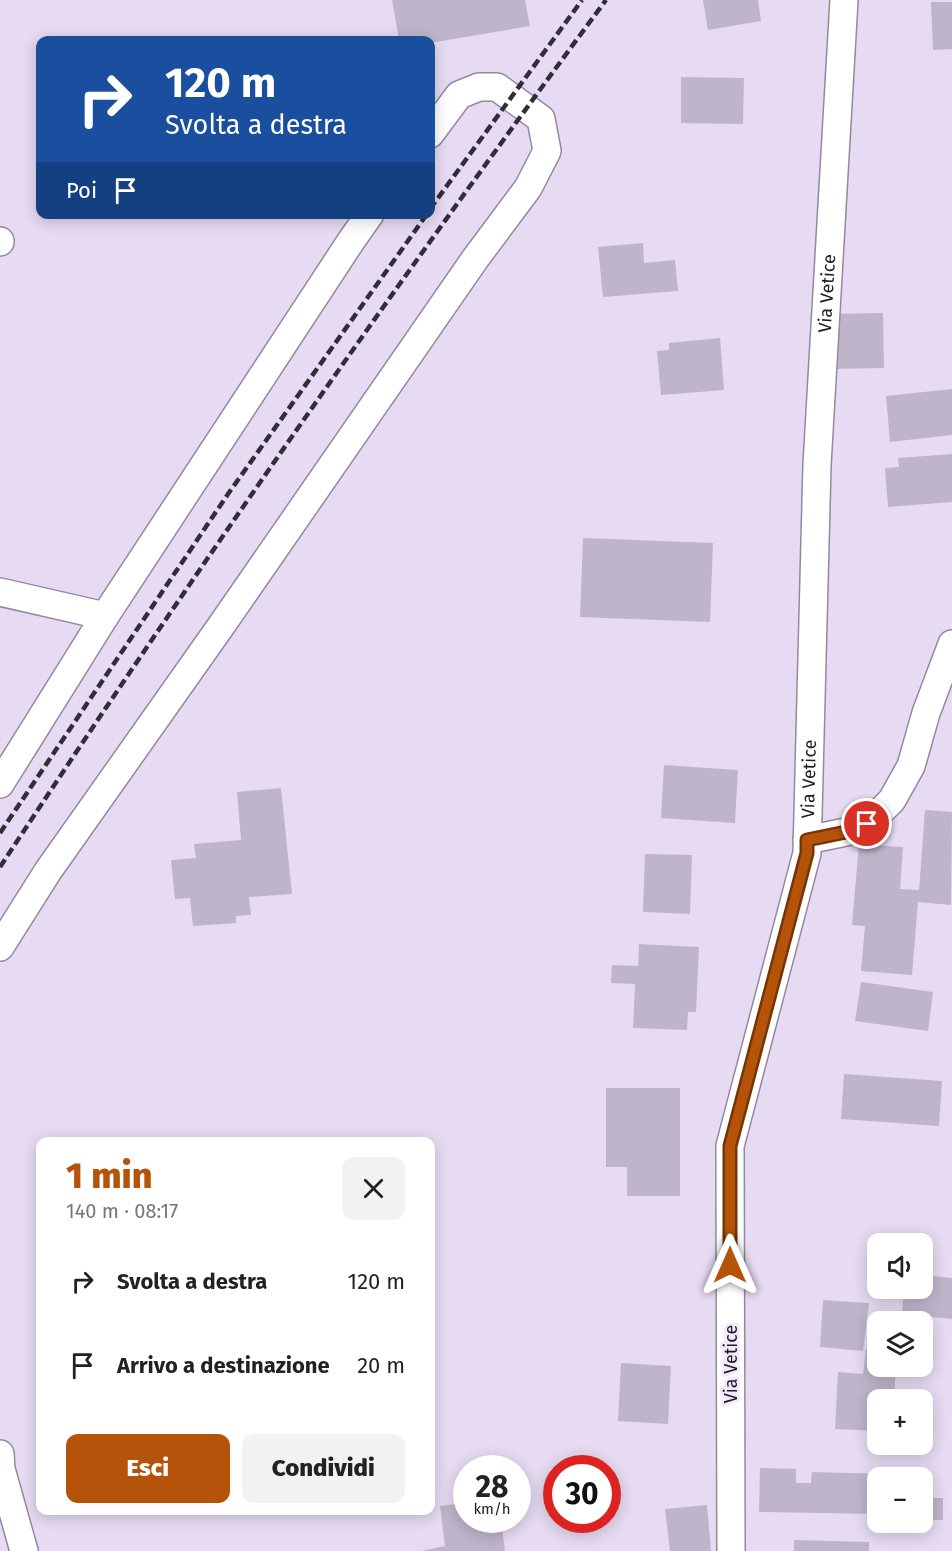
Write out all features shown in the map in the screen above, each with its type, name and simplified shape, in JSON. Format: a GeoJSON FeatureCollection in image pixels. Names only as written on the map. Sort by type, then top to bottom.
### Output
{"type":"FeatureCollection","features":[{"type":"Feature","properties":{"kind":"street","name":"Via Vetice"},"geometry":{"type":"LineString","coordinates":[[731,1551],[730,1146],[807,853],[817,465],[844,0]]}},
{"type":"Feature","properties":{"kind":"street"},"geometry":{"type":"LineString","coordinates":[[0,947],[48,871],[221,627],[469,268],[528,188],[547,152],[542,119],[497,87],[479,87],[459,95],[435,127]]}},
{"type":"Feature","properties":{"kind":"street"},"geometry":{"type":"LineString","coordinates":[[0,784],[105,616],[366,219]]}},
{"type":"Feature","properties":{"kind":"street"},"geometry":{"type":"LineString","coordinates":[[0,592],[105,616]]}},
{"type":"Feature","properties":{"kind":"street"},"geometry":{"type":"LineString","coordinates":[[807,840],[846,832],[867,824],[892,800],[911,766],[926,713],[952,644]]}},
{"type":"Feature","properties":{"kind":"street"},"geometry":{"type":"LineString","coordinates":[[0,1454],[1,1469],[24,1551]]}},
{"type":"Feature","properties":{"kind":"building"},"geometry":{"type":"Polygon","coordinates":[[[392,0],[525,0],[530,26],[435,42],[435,36],[398,36],[392,0]]]}},
{"type":"Feature","properties":{"kind":"building"},"geometry":{"type":"Polygon","coordinates":[[[703,0],[758,0],[761,21],[708,30],[703,0]]]}},
{"type":"Feature","properties":{"kind":"building"},"geometry":{"type":"Polygon","coordinates":[[[931,2],[952,2],[952,49],[933,50],[931,2]]]}},
{"type":"Feature","properties":{"kind":"building"},"geometry":{"type":"Polygon","coordinates":[[[681,77],[744,78],[743,124],[681,123],[681,77]]]}},
{"type":"Feature","properties":{"kind":"building"},"geometry":{"type":"Polygon","coordinates":[[[643,243],[644,263],[675,260],[678,291],[603,297],[598,247],[643,243]]]}},
{"type":"Feature","properties":{"kind":"building"},"geometry":{"type":"Polygon","coordinates":[[[883,313],[884,368],[829,369],[828,314],[883,313]]]}},
{"type":"Feature","properties":{"kind":"building"},"geometry":{"type":"Polygon","coordinates":[[[720,338],[724,390],[661,395],[657,351],[669,350],[669,343],[720,338]]]}},
{"type":"Feature","properties":{"kind":"building"},"geometry":{"type":"Polygon","coordinates":[[[952,389],[952,435],[890,442],[886,396],[952,389]]]}},
{"type":"Feature","properties":{"kind":"building"},"geometry":{"type":"Polygon","coordinates":[[[952,454],[952,502],[888,507],[885,468],[899,467],[898,458],[952,454]]]}},
{"type":"Feature","properties":{"kind":"building"},"geometry":{"type":"Polygon","coordinates":[[[583,538],[713,543],[710,622],[580,617],[583,538]]]}},
{"type":"Feature","properties":{"kind":"building"},"geometry":{"type":"Polygon","coordinates":[[[664,765],[738,770],[735,823],[661,818],[664,765]]]}},
{"type":"Feature","properties":{"kind":"building"},"geometry":{"type":"Polygon","coordinates":[[[281,788],[292,894],[249,897],[251,915],[236,916],[236,923],[193,926],[190,898],[175,899],[171,860],[196,858],[194,844],[241,840],[237,792],[281,788]]]}},
{"type":"Feature","properties":{"kind":"building"},"geometry":{"type":"Polygon","coordinates":[[[925,810],[952,812],[951,905],[918,902],[912,975],[861,971],[865,926],[852,925],[859,844],[903,847],[900,889],[919,890],[925,810]]]}},
{"type":"Feature","properties":{"kind":"building"},"geometry":{"type":"Polygon","coordinates":[[[645,854],[692,855],[690,914],[643,912],[645,854]]]}},
{"type":"Feature","properties":{"kind":"building"},"geometry":{"type":"Polygon","coordinates":[[[639,944],[699,947],[696,1012],[688,1012],[687,1030],[633,1028],[635,984],[611,983],[612,965],[638,966],[639,944]]]}},
{"type":"Feature","properties":{"kind":"building"},"geometry":{"type":"Polygon","coordinates":[[[861,982],[933,992],[928,1031],[855,1021],[861,982]]]}},
{"type":"Feature","properties":{"kind":"building"},"geometry":{"type":"Polygon","coordinates":[[[844,1074],[942,1081],[939,1126],[841,1119],[844,1074]]]}},
{"type":"Feature","properties":{"kind":"building"},"geometry":{"type":"Polygon","coordinates":[[[606,1088],[680,1088],[680,1196],[627,1196],[627,1167],[606,1167],[606,1088]]]}},
{"type":"Feature","properties":{"kind":"building"},"geometry":{"type":"Polygon","coordinates":[[[933,1276],[952,1278],[952,1319],[933,1317],[933,1311],[902,1311],[903,1299],[933,1299],[933,1276]]]}},
{"type":"Feature","properties":{"kind":"building"},"geometry":{"type":"Polygon","coordinates":[[[823,1300],[869,1303],[863,1351],[820,1347],[823,1300]]]}},
{"type":"Feature","properties":{"kind":"building"},"geometry":{"type":"Polygon","coordinates":[[[867,1349],[867,1377],[895,1377],[895,1389],[867,1389],[867,1430],[835,1429],[838,1372],[863,1374],[867,1349]]]}},
{"type":"Feature","properties":{"kind":"building"},"geometry":{"type":"Polygon","coordinates":[[[621,1363],[671,1366],[668,1424],[618,1421],[621,1363]]]}},
{"type":"Feature","properties":{"kind":"building"},"geometry":{"type":"Polygon","coordinates":[[[760,1468],[796,1469],[796,1483],[811,1483],[812,1472],[867,1474],[867,1514],[759,1512],[760,1468]]]}},
{"type":"Feature","properties":{"kind":"building"},"geometry":{"type":"Polygon","coordinates":[[[933,1498],[943,1498],[943,1520],[933,1520],[933,1498]]]}},
{"type":"Feature","properties":{"kind":"building"},"geometry":{"type":"Polygon","coordinates":[[[453,1504],[453,1533],[503,1533],[505,1551],[421,1551],[445,1546],[440,1506],[453,1504]]]}},
{"type":"Feature","properties":{"kind":"building"},"geometry":{"type":"Polygon","coordinates":[[[707,1505],[711,1551],[670,1551],[665,1509],[707,1505]]]}},
{"type":"Feature","properties":{"kind":"building"},"geometry":{"type":"Polygon","coordinates":[[[794,1540],[869,1542],[869,1551],[794,1551],[794,1540]]]}},
{"type":"Feature","properties":{"kind":"railway"},"geometry":{"type":"LineString","coordinates":[[435,202],[582,0]]}},
{"type":"Feature","properties":{"kind":"railway"},"geometry":{"type":"LineString","coordinates":[[0,867],[147,647],[297,429],[606,0]]}},
{"type":"Feature","properties":{"kind":"railway"},"geometry":{"type":"LineString","coordinates":[[0,833],[228,494],[423,219]]}},
{"type":"Feature","properties":{"kind":"route"},"geometry":{"type":"LineString","coordinates":[[730,1265],[730,1146],[807,853],[807,840],[846,832],[867,824]]}}]}
